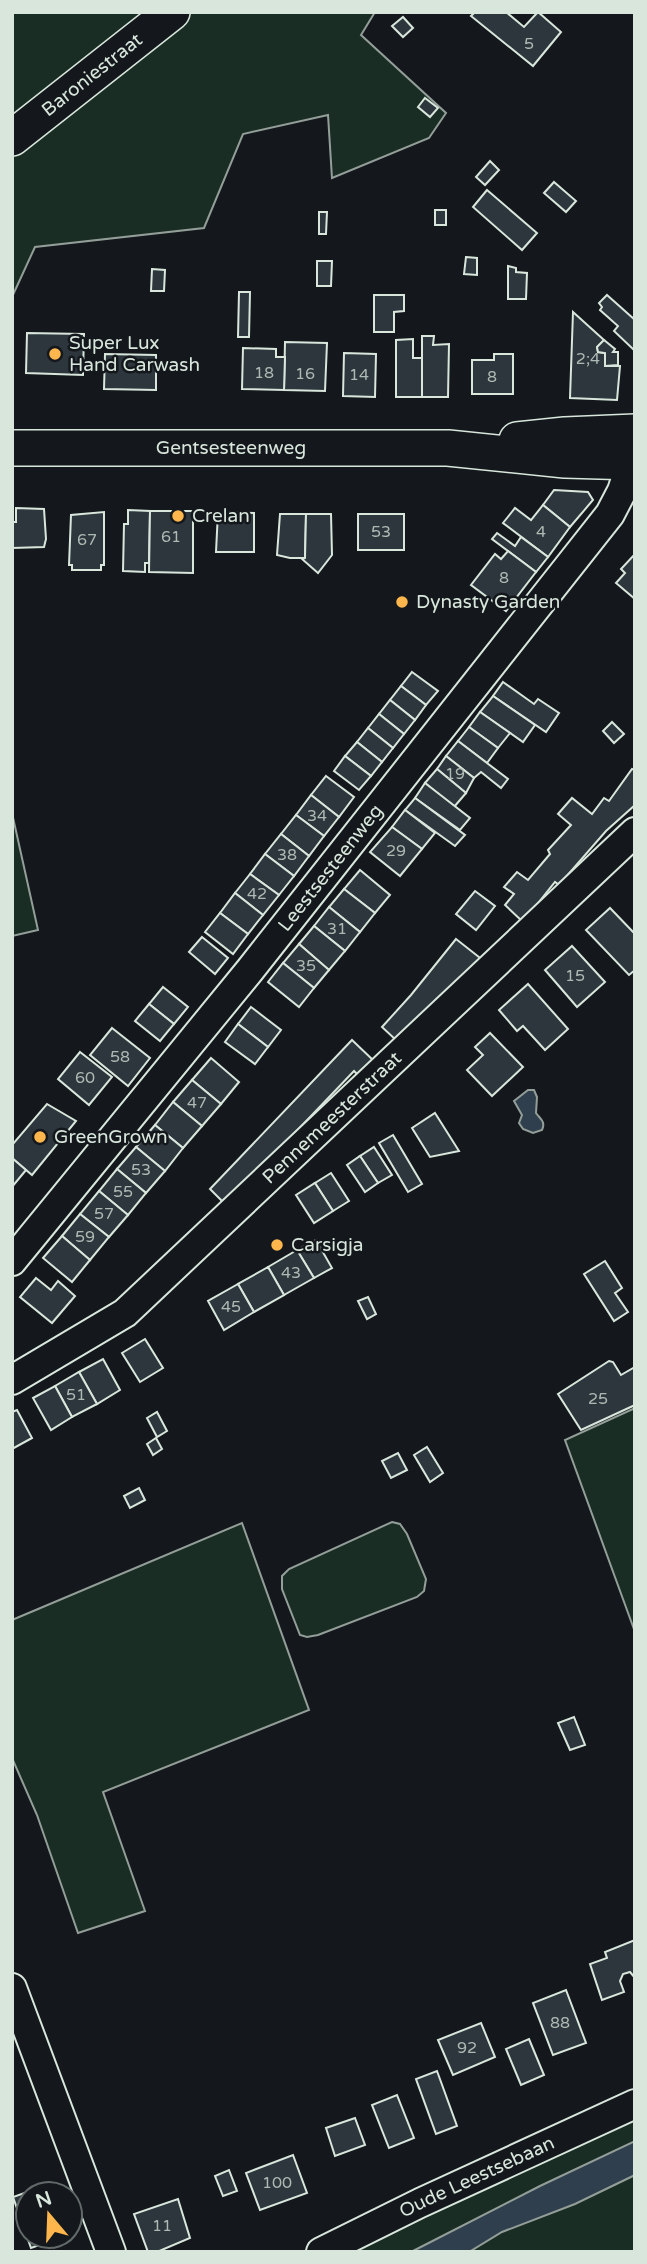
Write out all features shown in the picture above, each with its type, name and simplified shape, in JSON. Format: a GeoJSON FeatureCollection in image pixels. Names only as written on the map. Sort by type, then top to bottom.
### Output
{"type":"FeatureCollection","features":[{"type":"Feature","properties":{"kind":"main road","name":"Baroniestraat"},"geometry":{"type":"LineString","coordinates":[[12,138],[172,12]]}},
{"type":"Feature","properties":{"kind":"main road","name":"Gentsesteenweg"},"geometry":{"type":"LineString","coordinates":[[12,448],[447,449],[565,460],[634,452]]}},
{"type":"Feature","properties":{"kind":"street","name":"Leestsesteenweg"},"geometry":{"type":"LineString","coordinates":[[12,1261],[259,959],[610,514],[622,491],[634,452]]}},
{"type":"Feature","properties":{"kind":"street","name":"Pennemeesterstraat"},"geometry":{"type":"LineString","coordinates":[[12,1380],[125,1313],[635,832]]}},
{"type":"Feature","properties":{"kind":"street"},"geometry":{"type":"LineString","coordinates":[[12,1988],[111,2252]]}},
{"type":"Feature","properties":{"kind":"street","name":"Oude Leestsebaan"},"geometry":{"type":"LineString","coordinates":[[321,2252],[444,2192],[635,2105]]}},
{"type":"Feature","properties":{"kind":"green space"},"geometry":{"type":"Polygon","coordinates":[[[12,12],[375,12],[361,35],[446,113],[429,138],[332,178],[328,115],[243,134],[204,228],[35,247],[12,297],[12,12]]]}},
{"type":"Feature","properties":{"kind":"green space"},"geometry":{"type":"Polygon","coordinates":[[[12,813],[38,930],[12,936],[12,813]]]}},
{"type":"Feature","properties":{"kind":"green space"},"geometry":{"type":"Polygon","coordinates":[[[635,1408],[635,1632],[565,1440],[635,1408]]]}},
{"type":"Feature","properties":{"kind":"green space"},"geometry":{"type":"Polygon","coordinates":[[[392,1522],[400,1524],[407,1534],[426,1579],[424,1591],[417,1597],[318,1635],[300,1635],[282,1589],[282,1576],[289,1569],[392,1522]]]}},
{"type":"Feature","properties":{"kind":"green space"},"geometry":{"type":"Polygon","coordinates":[[[242,1523],[309,1710],[103,1792],[145,1911],[78,1933],[37,1815],[12,1758],[12,1620],[242,1523]]]}},
{"type":"Feature","properties":{"kind":"green space"},"geometry":{"type":"Polygon","coordinates":[[[635,2111],[635,2252],[339,2252],[635,2111]]]}},
{"type":"Feature","properties":{"kind":"water"},"geometry":{"type":"Polygon","coordinates":[[[528,1090],[534,1090],[537,1097],[536,1113],[543,1124],[542,1130],[533,1133],[523,1129],[519,1123],[522,1115],[514,1101],[528,1090]]]}},
{"type":"Feature","properties":{"kind":"water"},"geometry":{"type":"Polygon","coordinates":[[[635,2141],[635,2175],[575,2204],[502,2232],[469,2252],[411,2252],[540,2186],[635,2141]]]}},
{"type":"Feature","properties":{"kind":"building"},"geometry":{"type":"Polygon","coordinates":[[[475,12],[506,12],[524,27],[538,12],[561,32],[533,66],[471,16],[475,12]]]}},
{"type":"Feature","properties":{"kind":"building"},"geometry":{"type":"Polygon","coordinates":[[[403,17],[413,28],[403,37],[392,26],[403,17]]]}},
{"type":"Feature","properties":{"kind":"building"},"geometry":{"type":"Polygon","coordinates":[[[425,98],[438,108],[430,117],[418,107],[425,98]]]}},
{"type":"Feature","properties":{"kind":"building"},"geometry":{"type":"Polygon","coordinates":[[[490,161],[499,170],[485,185],[476,177],[490,161]]]}},
{"type":"Feature","properties":{"kind":"building"},"geometry":{"type":"Polygon","coordinates":[[[554,182],[576,201],[566,212],[544,193],[554,182]]]}},
{"type":"Feature","properties":{"kind":"building"},"geometry":{"type":"Polygon","coordinates":[[[487,190],[537,233],[522,250],[473,207],[487,190]]]}},
{"type":"Feature","properties":{"kind":"building"},"geometry":{"type":"Polygon","coordinates":[[[435,210],[446,210],[446,225],[435,225],[435,210]]]}},
{"type":"Feature","properties":{"kind":"building"},"geometry":{"type":"Polygon","coordinates":[[[319,212],[327,212],[326,234],[319,234],[319,212]]]}},
{"type":"Feature","properties":{"kind":"building"},"geometry":{"type":"Polygon","coordinates":[[[466,257],[477,258],[477,275],[464,274],[466,257]]]}},
{"type":"Feature","properties":{"kind":"building"},"geometry":{"type":"Polygon","coordinates":[[[317,261],[332,261],[331,286],[317,286],[317,261]]]}},
{"type":"Feature","properties":{"kind":"building"},"geometry":{"type":"Polygon","coordinates":[[[508,266],[516,268],[516,272],[527,273],[526,299],[508,299],[508,266]]]}},
{"type":"Feature","properties":{"kind":"building"},"geometry":{"type":"Polygon","coordinates":[[[152,269],[165,270],[164,291],[151,291],[152,269]]]}},
{"type":"Feature","properties":{"kind":"building"},"geometry":{"type":"Polygon","coordinates":[[[239,292],[250,292],[249,337],[238,337],[239,292]]]}},
{"type":"Feature","properties":{"kind":"building"},"geometry":{"type":"Polygon","coordinates":[[[374,295],[404,295],[404,311],[394,312],[394,332],[374,332],[374,295]]]}},
{"type":"Feature","properties":{"kind":"building"},"geometry":{"type":"Polygon","coordinates":[[[607,295],[635,320],[635,351],[614,331],[618,326],[600,310],[602,307],[599,303],[607,295]]]}},
{"type":"Feature","properties":{"kind":"building"},"geometry":{"type":"Polygon","coordinates":[[[573,312],[604,340],[597,347],[598,352],[605,353],[605,366],[620,366],[617,400],[570,398],[573,312]]]}},
{"type":"Feature","properties":{"kind":"building","name":"Super Lux Hand Carwash"},"geometry":{"type":"Polygon","coordinates":[[[27,333],[84,334],[83,375],[26,373],[27,333]]]}},
{"type":"Feature","properties":{"kind":"building"},"geometry":{"type":"Polygon","coordinates":[[[422,336],[434,336],[433,345],[449,344],[448,397],[422,397],[422,336]]]}},
{"type":"Feature","properties":{"kind":"building"},"geometry":{"type":"Polygon","coordinates":[[[413,339],[413,358],[422,358],[422,397],[396,397],[396,340],[413,339]]]}},
{"type":"Feature","properties":{"kind":"building"},"geometry":{"type":"Polygon","coordinates":[[[604,340],[615,349],[613,352],[618,352],[618,365],[605,366],[605,353],[598,352],[597,347],[604,340]]]}},
{"type":"Feature","properties":{"kind":"building"},"geometry":{"type":"Polygon","coordinates":[[[285,342],[327,343],[325,391],[284,390],[285,342]]]}},
{"type":"Feature","properties":{"kind":"building"},"geometry":{"type":"Polygon","coordinates":[[[243,348],[276,349],[276,357],[285,357],[284,390],[242,389],[243,348]]]}},
{"type":"Feature","properties":{"kind":"building"},"geometry":{"type":"Polygon","coordinates":[[[344,353],[376,354],[375,397],[343,396],[344,353]]]}},
{"type":"Feature","properties":{"kind":"building"},"geometry":{"type":"Polygon","coordinates":[[[105,354],[156,355],[156,390],[104,389],[105,354]]]}},
{"type":"Feature","properties":{"kind":"building"},"geometry":{"type":"Polygon","coordinates":[[[494,354],[513,354],[513,394],[472,394],[472,360],[494,360],[494,354]]]}},
{"type":"Feature","properties":{"kind":"building"},"geometry":{"type":"Polygon","coordinates":[[[554,490],[588,492],[593,500],[570,527],[543,505],[554,490]]]}},
{"type":"Feature","properties":{"kind":"building"},"geometry":{"type":"Polygon","coordinates":[[[543,505],[570,527],[548,557],[503,523],[515,508],[531,520],[543,505]]]}},
{"type":"Feature","properties":{"kind":"building"},"geometry":{"type":"Polygon","coordinates":[[[16,508],[44,509],[44,547],[12,548],[12,522],[16,522],[16,508]]]}},
{"type":"Feature","properties":{"kind":"building"},"geometry":{"type":"Polygon","coordinates":[[[128,510],[150,511],[149,563],[145,563],[145,572],[123,571],[124,524],[128,524],[128,510]]]}},
{"type":"Feature","properties":{"kind":"building"},"geometry":{"type":"Polygon","coordinates":[[[150,511],[193,511],[193,573],[149,572],[150,511]]]}},
{"type":"Feature","properties":{"kind":"building"},"geometry":{"type":"Polygon","coordinates":[[[104,512],[104,565],[101,565],[101,570],[72,570],[72,565],[69,565],[71,515],[104,512]]]}},
{"type":"Feature","properties":{"kind":"building"},"geometry":{"type":"Polygon","coordinates":[[[218,512],[254,513],[254,552],[216,552],[218,512]]]}},
{"type":"Feature","properties":{"kind":"building"},"geometry":{"type":"Polygon","coordinates":[[[280,514],[306,514],[305,558],[277,555],[280,514]]]}},
{"type":"Feature","properties":{"kind":"building"},"geometry":{"type":"Polygon","coordinates":[[[306,514],[331,514],[332,555],[318,573],[302,559],[305,558],[306,514]]]}},
{"type":"Feature","properties":{"kind":"building"},"geometry":{"type":"Polygon","coordinates":[[[358,514],[404,514],[404,550],[358,550],[358,514]]]}},
{"type":"Feature","properties":{"kind":"building"},"geometry":{"type":"Polygon","coordinates":[[[497,533],[515,546],[521,537],[548,557],[536,572],[492,539],[497,533]]]}},
{"type":"Feature","properties":{"kind":"building"},"geometry":{"type":"Polygon","coordinates":[[[508,551],[536,572],[506,611],[471,585],[495,554],[501,559],[508,551]]]}},
{"type":"Feature","properties":{"kind":"building"},"geometry":{"type":"Polygon","coordinates":[[[635,554],[635,599],[616,583],[625,573],[621,569],[635,554]]]}},
{"type":"Feature","properties":{"kind":"building"},"geometry":{"type":"Polygon","coordinates":[[[412,672],[438,691],[426,705],[401,686],[412,672]]]}},
{"type":"Feature","properties":{"kind":"building"},"geometry":{"type":"Polygon","coordinates":[[[503,682],[534,704],[538,699],[559,713],[546,732],[493,696],[503,682]]]}},
{"type":"Feature","properties":{"kind":"building"},"geometry":{"type":"Polygon","coordinates":[[[401,686],[426,705],[415,720],[390,700],[401,686]]]}},
{"type":"Feature","properties":{"kind":"building"},"geometry":{"type":"Polygon","coordinates":[[[493,696],[535,725],[523,742],[480,712],[493,696]]]}},
{"type":"Feature","properties":{"kind":"building"},"geometry":{"type":"Polygon","coordinates":[[[390,700],[415,720],[404,734],[379,714],[390,700]]]}},
{"type":"Feature","properties":{"kind":"building"},"geometry":{"type":"Polygon","coordinates":[[[480,712],[510,733],[498,748],[469,727],[480,712]]]}},
{"type":"Feature","properties":{"kind":"building"},"geometry":{"type":"Polygon","coordinates":[[[379,714],[404,734],[393,748],[368,728],[379,714]]]}},
{"type":"Feature","properties":{"kind":"building"},"geometry":{"type":"Polygon","coordinates":[[[612,722],[624,734],[614,743],[603,731],[612,722]]]}},
{"type":"Feature","properties":{"kind":"building"},"geometry":{"type":"Polygon","coordinates":[[[469,727],[498,748],[487,763],[458,741],[469,727]]]}},
{"type":"Feature","properties":{"kind":"building"},"geometry":{"type":"Polygon","coordinates":[[[368,728],[393,748],[382,762],[357,742],[368,728]]]}},
{"type":"Feature","properties":{"kind":"building"},"geometry":{"type":"Polygon","coordinates":[[[458,741],[508,779],[501,788],[481,772],[474,778],[446,756],[458,741]]]}},
{"type":"Feature","properties":{"kind":"building"},"geometry":{"type":"Polygon","coordinates":[[[357,742],[382,762],[371,776],[345,756],[357,742]]]}},
{"type":"Feature","properties":{"kind":"building"},"geometry":{"type":"Polygon","coordinates":[[[345,756],[371,776],[359,790],[334,771],[345,756]]]}},
{"type":"Feature","properties":{"kind":"building"},"geometry":{"type":"Polygon","coordinates":[[[446,756],[474,778],[466,793],[437,769],[446,756]]]}},
{"type":"Feature","properties":{"kind":"building"},"geometry":{"type":"Polygon","coordinates":[[[437,769],[466,793],[454,807],[425,783],[437,769]]]}},
{"type":"Feature","properties":{"kind":"building"},"geometry":{"type":"Polygon","coordinates":[[[632,769],[635,770],[635,805],[606,831],[559,885],[555,882],[523,922],[505,905],[514,894],[504,887],[517,872],[528,880],[550,854],[548,850],[571,825],[558,814],[572,798],[592,814],[604,798],[609,801],[632,769]]]}},
{"type":"Feature","properties":{"kind":"building"},"geometry":{"type":"Polygon","coordinates":[[[326,776],[354,797],[339,817],[311,795],[326,776]]]}},
{"type":"Feature","properties":{"kind":"building"},"geometry":{"type":"Polygon","coordinates":[[[425,783],[470,818],[460,830],[415,798],[425,783]]]}},
{"type":"Feature","properties":{"kind":"building"},"geometry":{"type":"Polygon","coordinates":[[[311,795],[339,817],[324,836],[296,815],[311,795]]]}},
{"type":"Feature","properties":{"kind":"building"},"geometry":{"type":"Polygon","coordinates":[[[415,798],[465,835],[455,846],[405,810],[415,798]]]}},
{"type":"Feature","properties":{"kind":"building"},"geometry":{"type":"Polygon","coordinates":[[[405,810],[435,833],[422,849],[392,827],[405,810]]]}},
{"type":"Feature","properties":{"kind":"building"},"geometry":{"type":"Polygon","coordinates":[[[296,815],[324,836],[309,856],[281,834],[296,815]]]}},
{"type":"Feature","properties":{"kind":"building"},"geometry":{"type":"Polygon","coordinates":[[[392,827],[422,849],[400,876],[370,852],[392,827]]]}},
{"type":"Feature","properties":{"kind":"building"},"geometry":{"type":"Polygon","coordinates":[[[281,834],[309,856],[294,876],[265,854],[281,834]]]}},
{"type":"Feature","properties":{"kind":"building"},"geometry":{"type":"Polygon","coordinates":[[[265,854],[294,876],[279,895],[250,874],[265,854]]]}},
{"type":"Feature","properties":{"kind":"building"},"geometry":{"type":"Polygon","coordinates":[[[360,870],[390,895],[375,913],[344,889],[360,870]]]}},
{"type":"Feature","properties":{"kind":"building"},"geometry":{"type":"Polygon","coordinates":[[[250,874],[279,895],[263,915],[235,893],[250,874]]]}},
{"type":"Feature","properties":{"kind":"building"},"geometry":{"type":"Polygon","coordinates":[[[344,889],[375,913],[360,932],[329,907],[344,889]]]}},
{"type":"Feature","properties":{"kind":"building"},"geometry":{"type":"Polygon","coordinates":[[[475,891],[495,906],[476,930],[456,914],[475,891]]]}},
{"type":"Feature","properties":{"kind":"building"},"geometry":{"type":"Polygon","coordinates":[[[235,893],[263,915],[248,934],[220,913],[235,893]]]}},
{"type":"Feature","properties":{"kind":"building"},"geometry":{"type":"Polygon","coordinates":[[[329,907],[360,932],[345,951],[314,926],[329,907]]]}},
{"type":"Feature","properties":{"kind":"building"},"geometry":{"type":"Polygon","coordinates":[[[610,908],[635,934],[635,970],[629,975],[586,930],[610,908]]]}},
{"type":"Feature","properties":{"kind":"building"},"geometry":{"type":"Polygon","coordinates":[[[220,913],[248,934],[233,954],[205,932],[220,913]]]}},
{"type":"Feature","properties":{"kind":"building"},"geometry":{"type":"Polygon","coordinates":[[[314,926],[345,951],[329,970],[299,944],[314,926]]]}},
{"type":"Feature","properties":{"kind":"building"},"geometry":{"type":"Polygon","coordinates":[[[202,937],[228,958],[215,974],[189,952],[202,937]]]}},
{"type":"Feature","properties":{"kind":"building"},"geometry":{"type":"Polygon","coordinates":[[[456,939],[484,961],[398,1042],[382,1027],[456,939]]]}},
{"type":"Feature","properties":{"kind":"building"},"geometry":{"type":"Polygon","coordinates":[[[299,944],[329,970],[314,988],[283,963],[299,944]]]}},
{"type":"Feature","properties":{"kind":"building"},"geometry":{"type":"Polygon","coordinates":[[[572,946],[605,982],[577,1007],[545,970],[572,946]]]}},
{"type":"Feature","properties":{"kind":"building"},"geometry":{"type":"Polygon","coordinates":[[[283,963],[314,988],[299,1007],[268,982],[283,963]]]}},
{"type":"Feature","properties":{"kind":"building"},"geometry":{"type":"Polygon","coordinates":[[[528,984],[568,1029],[545,1050],[523,1026],[517,1031],[499,1010],[528,984]]]}},
{"type":"Feature","properties":{"kind":"building"},"geometry":{"type":"Polygon","coordinates":[[[163,987],[188,1007],[174,1024],[149,1004],[163,987]]]}},
{"type":"Feature","properties":{"kind":"building"},"geometry":{"type":"Polygon","coordinates":[[[149,1004],[174,1024],[160,1041],[135,1021],[149,1004]]]}},
{"type":"Feature","properties":{"kind":"building"},"geometry":{"type":"Polygon","coordinates":[[[251,1007],[281,1030],[268,1047],[238,1024],[251,1007]]]}},
{"type":"Feature","properties":{"kind":"building"},"geometry":{"type":"Polygon","coordinates":[[[238,1024],[268,1047],[255,1064],[225,1042],[238,1024]]]}},
{"type":"Feature","properties":{"kind":"building"},"geometry":{"type":"Polygon","coordinates":[[[112,1028],[150,1058],[128,1086],[90,1055],[112,1028]]]}},
{"type":"Feature","properties":{"kind":"building"},"geometry":{"type":"Polygon","coordinates":[[[490,1033],[523,1067],[492,1096],[467,1070],[483,1055],[475,1047],[490,1033]]]}},
{"type":"Feature","properties":{"kind":"building"},"geometry":{"type":"Polygon","coordinates":[[[352,1040],[374,1061],[359,1076],[354,1071],[226,1205],[210,1189],[352,1040]]]}},
{"type":"Feature","properties":{"kind":"building"},"geometry":{"type":"Polygon","coordinates":[[[80,1052],[112,1077],[89,1105],[58,1079],[80,1052]]]}},
{"type":"Feature","properties":{"kind":"building"},"geometry":{"type":"Polygon","coordinates":[[[211,1058],[239,1082],[221,1104],[192,1080],[211,1058]]]}},
{"type":"Feature","properties":{"kind":"building"},"geometry":{"type":"Polygon","coordinates":[[[192,1080],[221,1104],[202,1126],[173,1102],[192,1080]]]}},
{"type":"Feature","properties":{"kind":"building"},"geometry":{"type":"Polygon","coordinates":[[[173,1102],[202,1126],[183,1148],[155,1125],[173,1102]]]}},
{"type":"Feature","properties":{"kind":"building","name":"GreenGrown"},"geometry":{"type":"Polygon","coordinates":[[[47,1104],[76,1121],[32,1175],[12,1158],[12,1145],[47,1104]]]}},
{"type":"Feature","properties":{"kind":"building"},"geometry":{"type":"Polygon","coordinates":[[[435,1113],[459,1151],[430,1157],[412,1128],[435,1113]]]}},
{"type":"Feature","properties":{"kind":"building"},"geometry":{"type":"Polygon","coordinates":[[[155,1125],[183,1148],[165,1171],[136,1147],[155,1125]]]}},
{"type":"Feature","properties":{"kind":"building"},"geometry":{"type":"Polygon","coordinates":[[[393,1135],[422,1184],[408,1192],[379,1143],[393,1135]]]}},
{"type":"Feature","properties":{"kind":"building"},"geometry":{"type":"Polygon","coordinates":[[[136,1147],[165,1171],[146,1193],[117,1169],[136,1147]]]}},
{"type":"Feature","properties":{"kind":"building"},"geometry":{"type":"Polygon","coordinates":[[[374,1147],[392,1175],[378,1183],[360,1156],[374,1147]]]}},
{"type":"Feature","properties":{"kind":"building"},"geometry":{"type":"Polygon","coordinates":[[[360,1156],[378,1183],[365,1192],[347,1165],[360,1156]]]}},
{"type":"Feature","properties":{"kind":"building"},"geometry":{"type":"Polygon","coordinates":[[[12,1158],[26,1170],[12,1187],[12,1158]]]}},
{"type":"Feature","properties":{"kind":"building"},"geometry":{"type":"Polygon","coordinates":[[[117,1169],[146,1193],[128,1215],[99,1191],[117,1169]]]}},
{"type":"Feature","properties":{"kind":"building"},"geometry":{"type":"Polygon","coordinates":[[[331,1173],[349,1201],[333,1211],[315,1183],[331,1173]]]}},
{"type":"Feature","properties":{"kind":"building"},"geometry":{"type":"Polygon","coordinates":[[[315,1183],[333,1211],[314,1223],[296,1195],[315,1183]]]}},
{"type":"Feature","properties":{"kind":"building"},"geometry":{"type":"Polygon","coordinates":[[[99,1191],[128,1215],[109,1237],[80,1214],[99,1191]]]}},
{"type":"Feature","properties":{"kind":"building"},"geometry":{"type":"Polygon","coordinates":[[[80,1214],[109,1237],[90,1260],[62,1236],[80,1214]]]}},
{"type":"Feature","properties":{"kind":"building"},"geometry":{"type":"Polygon","coordinates":[[[62,1236],[90,1260],[72,1282],[43,1258],[62,1236]]]}},
{"type":"Feature","properties":{"kind":"building"},"geometry":{"type":"Polygon","coordinates":[[[316,1240],[332,1268],[314,1278],[297,1250],[316,1240]]]}},
{"type":"Feature","properties":{"kind":"building"},"geometry":{"type":"Polygon","coordinates":[[[297,1250],[314,1278],[284,1295],[268,1267],[297,1250]]]}},
{"type":"Feature","properties":{"kind":"building"},"geometry":{"type":"Polygon","coordinates":[[[605,1261],[622,1288],[615,1293],[628,1312],[614,1321],[584,1274],[605,1261]]]}},
{"type":"Feature","properties":{"kind":"building"},"geometry":{"type":"Polygon","coordinates":[[[268,1267],[284,1295],[254,1312],[238,1284],[268,1267]]]}},
{"type":"Feature","properties":{"kind":"building"},"geometry":{"type":"Polygon","coordinates":[[[36,1278],[51,1290],[58,1281],[75,1296],[52,1323],[20,1297],[36,1278]]]}},
{"type":"Feature","properties":{"kind":"building"},"geometry":{"type":"Polygon","coordinates":[[[238,1284],[254,1312],[224,1330],[208,1301],[238,1284]]]}},
{"type":"Feature","properties":{"kind":"building"},"geometry":{"type":"Polygon","coordinates":[[[368,1297],[376,1314],[367,1319],[358,1301],[368,1297]]]}},
{"type":"Feature","properties":{"kind":"building"},"geometry":{"type":"Polygon","coordinates":[[[145,1339],[163,1368],[140,1382],[122,1353],[145,1339]]]}},
{"type":"Feature","properties":{"kind":"building"},"geometry":{"type":"Polygon","coordinates":[[[103,1359],[120,1390],[97,1404],[79,1372],[103,1359]]]}},
{"type":"Feature","properties":{"kind":"building"},"geometry":{"type":"Polygon","coordinates":[[[609,1361],[613,1362],[621,1375],[635,1367],[635,1405],[581,1430],[558,1394],[609,1361]]]}},
{"type":"Feature","properties":{"kind":"building"},"geometry":{"type":"Polygon","coordinates":[[[79,1372],[97,1404],[72,1417],[55,1386],[79,1372]]]}},
{"type":"Feature","properties":{"kind":"building"},"geometry":{"type":"Polygon","coordinates":[[[55,1386],[72,1417],[51,1430],[33,1398],[55,1386]]]}},
{"type":"Feature","properties":{"kind":"building"},"geometry":{"type":"Polygon","coordinates":[[[17,1410],[32,1438],[12,1449],[12,1412],[17,1410]]]}},
{"type":"Feature","properties":{"kind":"building"},"geometry":{"type":"Polygon","coordinates":[[[157,1412],[167,1431],[157,1437],[147,1418],[157,1412]]]}},
{"type":"Feature","properties":{"kind":"building"},"geometry":{"type":"Polygon","coordinates":[[[156,1438],[162,1449],[153,1455],[147,1444],[156,1438]]]}},
{"type":"Feature","properties":{"kind":"building"},"geometry":{"type":"Polygon","coordinates":[[[427,1447],[443,1473],[430,1482],[414,1455],[427,1447]]]}},
{"type":"Feature","properties":{"kind":"building"},"geometry":{"type":"Polygon","coordinates":[[[398,1453],[407,1470],[391,1478],[382,1461],[398,1453]]]}},
{"type":"Feature","properties":{"kind":"building"},"geometry":{"type":"Polygon","coordinates":[[[139,1488],[145,1500],[130,1508],[124,1496],[139,1488]]]}},
{"type":"Feature","properties":{"kind":"building"},"geometry":{"type":"Polygon","coordinates":[[[574,1717],[585,1745],[570,1750],[558,1723],[574,1717]]]}},
{"type":"Feature","properties":{"kind":"building"},"geometry":{"type":"Polygon","coordinates":[[[635,1940],[635,1978],[630,1972],[623,1974],[620,1981],[624,1992],[602,2000],[590,1964],[607,1958],[605,1952],[635,1940]]]}},
{"type":"Feature","properties":{"kind":"building"},"geometry":{"type":"Polygon","coordinates":[[[566,1990],[586,2043],[553,2055],[533,2003],[566,1990]]]}},
{"type":"Feature","properties":{"kind":"building"},"geometry":{"type":"Polygon","coordinates":[[[481,2023],[495,2057],[453,2075],[438,2040],[481,2023]]]}},
{"type":"Feature","properties":{"kind":"building"},"geometry":{"type":"Polygon","coordinates":[[[529,2039],[544,2075],[521,2085],[506,2049],[529,2039]]]}},
{"type":"Feature","properties":{"kind":"building"},"geometry":{"type":"Polygon","coordinates":[[[437,2071],[457,2126],[436,2134],[416,2079],[437,2071]]]}},
{"type":"Feature","properties":{"kind":"building"},"geometry":{"type":"Polygon","coordinates":[[[397,2095],[414,2138],[389,2148],[372,2105],[397,2095]]]}},
{"type":"Feature","properties":{"kind":"building"},"geometry":{"type":"Polygon","coordinates":[[[355,2118],[365,2145],[335,2156],[326,2128],[355,2118]]]}},
{"type":"Feature","properties":{"kind":"building"},"geometry":{"type":"Polygon","coordinates":[[[293,2155],[307,2193],[260,2210],[246,2173],[293,2155]]]}},
{"type":"Feature","properties":{"kind":"building"},"geometry":{"type":"Polygon","coordinates":[[[229,2170],[237,2191],[223,2196],[215,2176],[229,2170]]]}},
{"type":"Feature","properties":{"kind":"building"},"geometry":{"type":"Polygon","coordinates":[[[178,2199],[190,2238],[157,2252],[148,2252],[134,2214],[178,2199]]]}},
{"type":"Feature","properties":{"kind":"place","name":"Super Lux Hand Carwash"},"geometry":{"type":"Point","coordinates":[55,354]}},
{"type":"Feature","properties":{"kind":"place","name":"Crelan"},"geometry":{"type":"Point","coordinates":[178,516]}},
{"type":"Feature","properties":{"kind":"place","name":"Dynasty Garden"},"geometry":{"type":"Point","coordinates":[402,602]}},
{"type":"Feature","properties":{"kind":"place","name":"GreenGrown"},"geometry":{"type":"Point","coordinates":[40,1137]}},
{"type":"Feature","properties":{"kind":"place","name":"Carsigja"},"geometry":{"type":"Point","coordinates":[277,1245]}}]}
